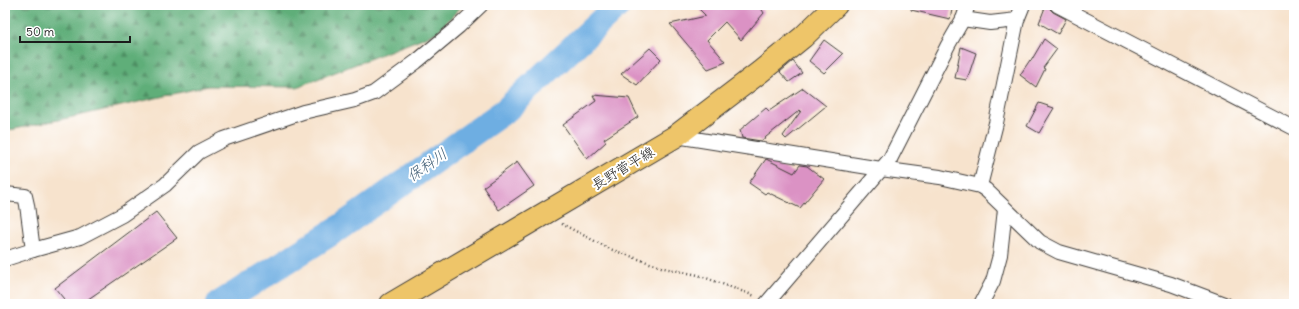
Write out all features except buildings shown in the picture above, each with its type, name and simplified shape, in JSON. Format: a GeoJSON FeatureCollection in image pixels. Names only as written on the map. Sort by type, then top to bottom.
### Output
{"type":"FeatureCollection","features":[{"type":"Feature","properties":{"kind":"main road","name":"長野菅平線"},"geometry":{"type":"LineString","coordinates":[[391,304],[676,136],[766,67],[802,37],[836,5]]}},
{"type":"Feature","properties":{"kind":"street"},"geometry":{"type":"LineString","coordinates":[[5,259],[80,238],[122,215],[165,185],[199,152],[224,139],[303,112],[355,100],[374,93],[416,62],[459,26],[481,5]]}},
{"type":"Feature","properties":{"kind":"street"},"geometry":{"type":"LineString","coordinates":[[768,302],[890,159],[948,45],[963,19],[968,5]]}},
{"type":"Feature","properties":{"kind":"street"},"geometry":{"type":"LineString","coordinates":[[980,186],[996,123],[1017,20],[1023,5]]}},
{"type":"Feature","properties":{"kind":"street"},"geometry":{"type":"LineString","coordinates":[[1057,5],[1294,128]]}},
{"type":"Feature","properties":{"kind":"street"},"geometry":{"type":"LineString","coordinates":[[963,19],[990,23],[1017,20]]}},
{"type":"Feature","properties":{"kind":"street"},"geometry":{"type":"LineString","coordinates":[[676,136],[940,177],[980,186],[1040,242],[1059,252],[1171,284],[1224,304]]}},
{"type":"Feature","properties":{"kind":"street"},"geometry":{"type":"LineString","coordinates":[[5,194],[24,196],[27,205],[33,250]]}},
{"type":"Feature","properties":{"kind":"street"},"geometry":{"type":"LineString","coordinates":[[981,304],[993,281],[1000,255],[1005,210]]}},
{"type":"Feature","properties":{"kind":"path"},"geometry":{"type":"LineString","coordinates":[[544,214],[610,249],[664,268],[698,275],[768,302]]}},
{"type":"Feature","properties":{"kind":"green space"},"geometry":{"type":"Polygon","coordinates":[[[5,5],[463,5],[436,33],[297,87],[208,86],[5,131],[5,5]]]}},
{"type":"Feature","properties":{"kind":"waterway","name":"保科川"},"geometry":{"type":"LineString","coordinates":[[219,304],[339,228],[506,110],[618,5]]}}]}
